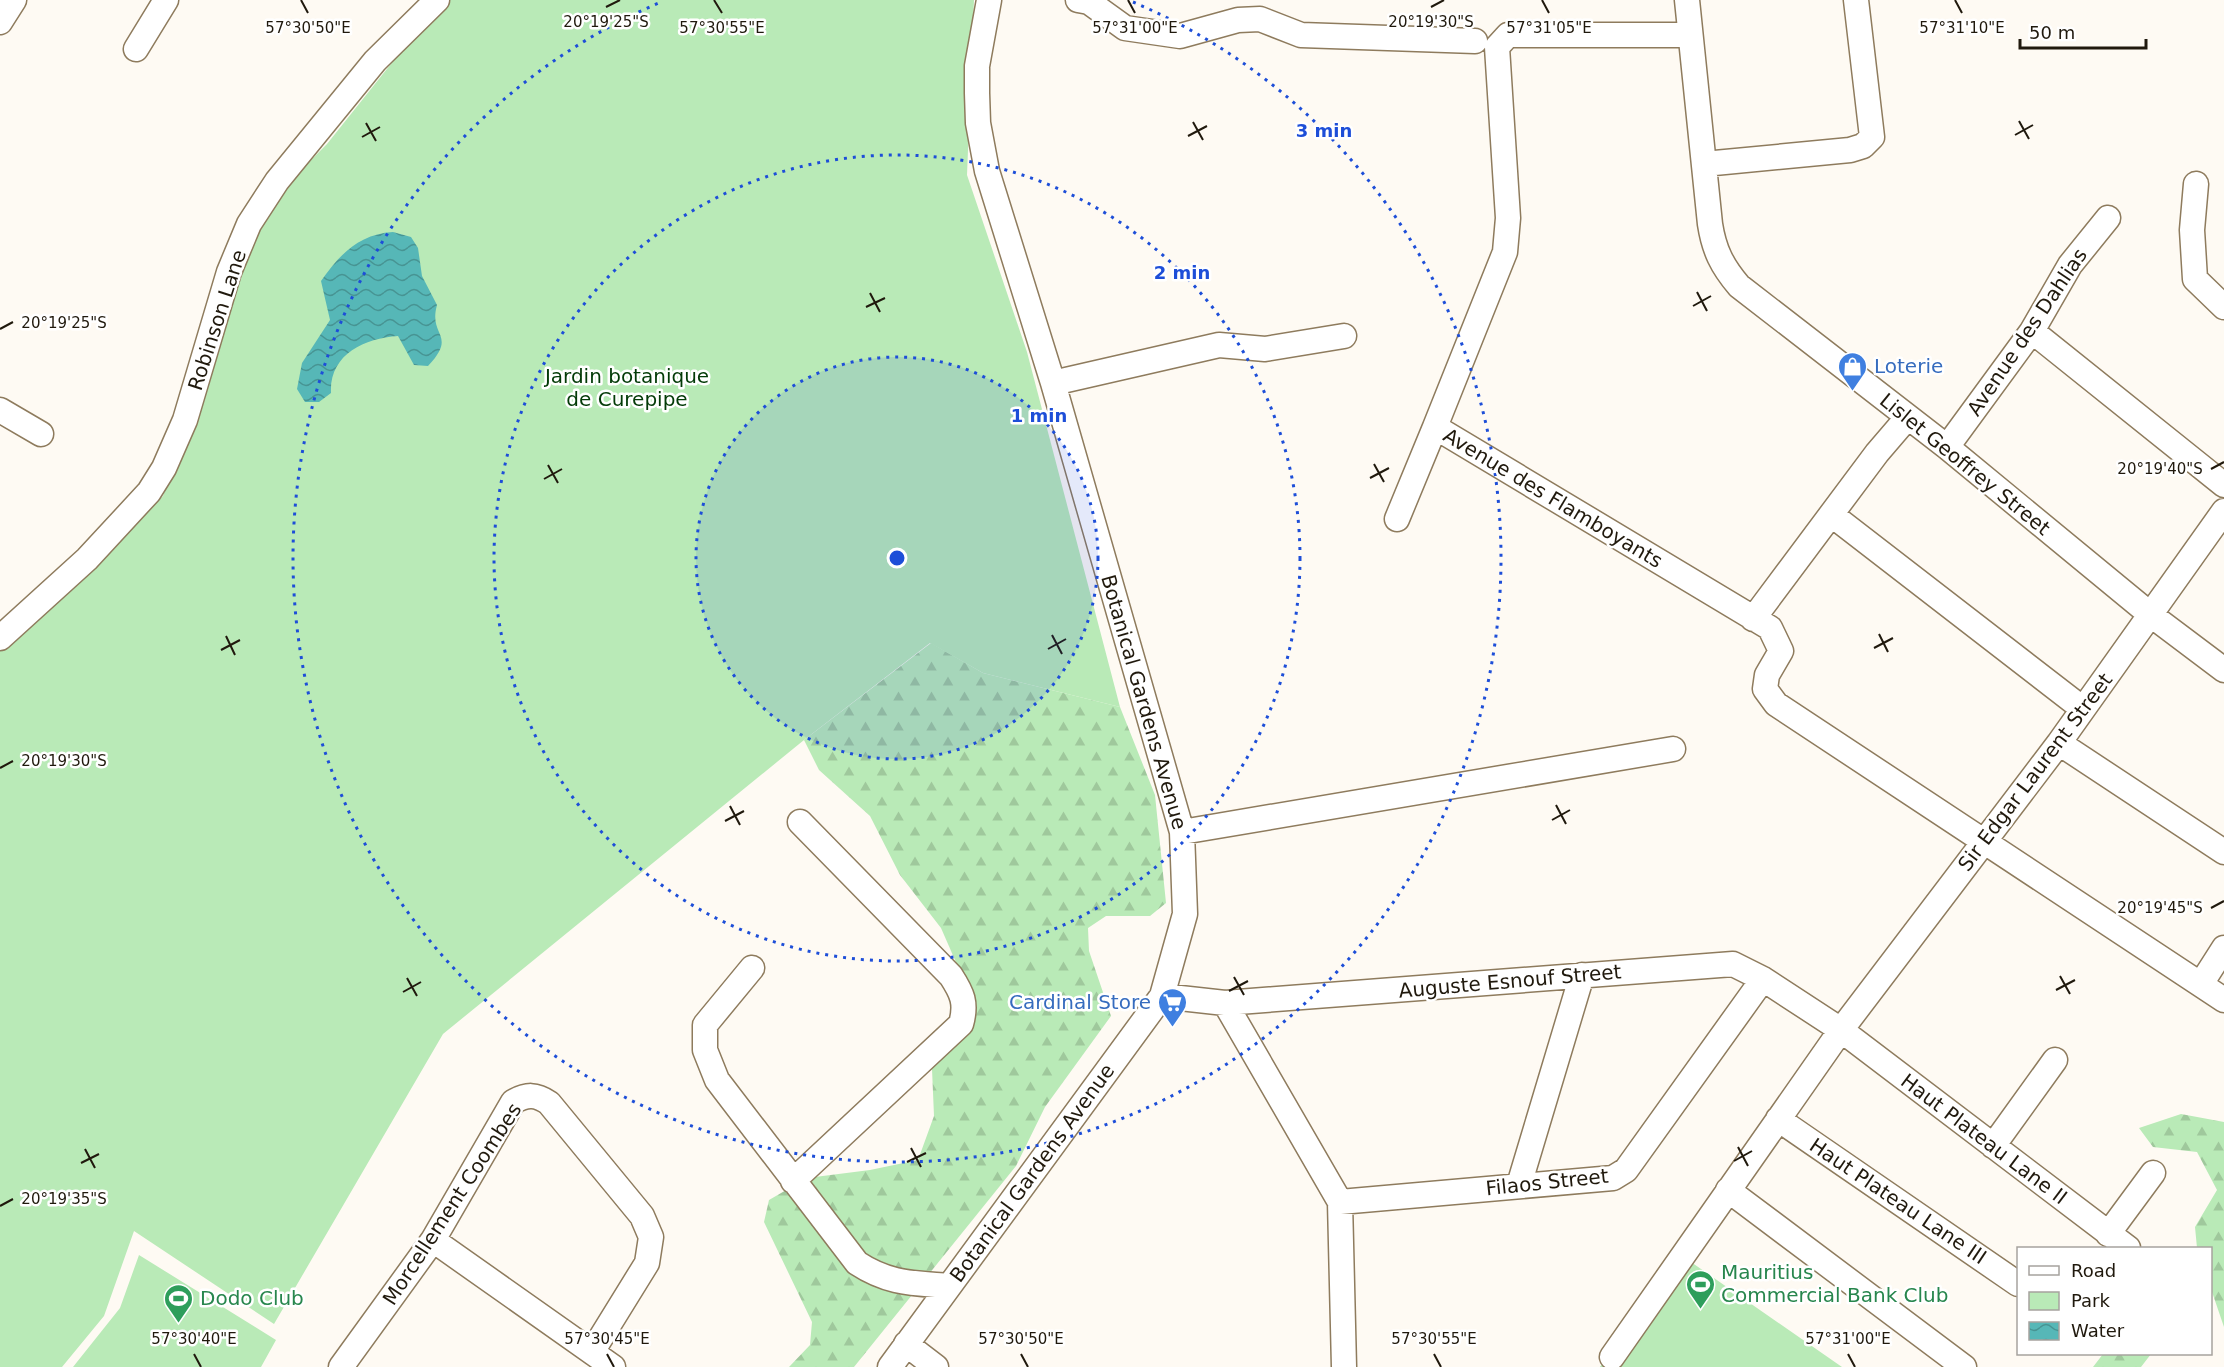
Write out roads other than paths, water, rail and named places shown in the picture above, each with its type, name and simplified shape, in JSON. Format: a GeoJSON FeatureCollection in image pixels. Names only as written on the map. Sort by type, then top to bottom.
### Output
{"type":"FeatureCollection","features":[{"type":"Feature","properties":{"kind":"street"},"geometry":{"type":"LineString","coordinates":[[0,22],[14,0]]}},
{"type":"Feature","properties":{"kind":"street"},"geometry":{"type":"LineString","coordinates":[[136,48],[166,0]]}},
{"type":"Feature","properties":{"kind":"street","name":"Robinson Lane"},"geometry":{"type":"LineString","coordinates":[[0,638],[87,560],[149,492],[164,468],[185,420],[229,272],[249,224],[284,172],[375,61],[437,0]]}},
{"type":"Feature","properties":{"kind":"street","name":"Botanical Gardens Avenue"},"geometry":{"type":"LineString","coordinates":[[890,1367],[1162,996],[1185,914],[1182,832],[1053,383],[987,171],[978,123],[977,66],[989,0]]}},
{"type":"Feature","properties":{"kind":"street"},"geometry":{"type":"LineString","coordinates":[[1078,0],[1089,2],[1125,28],[1180,36],[1238,20],[1260,19],[1301,35],[1390,40],[1475,41]]}},
{"type":"Feature","properties":{"kind":"street","name":"Lislet Geoffrey Street"},"geometry":{"type":"LineString","coordinates":[[1687,0],[1713,243],[1721,265],[1739,286],[1906,418],[1947,447],[2151,615],[2224,670]]}},
{"type":"Feature","properties":{"kind":"street"},"geometry":{"type":"LineString","coordinates":[[1704,164],[1850,150],[1863,146],[1872,137],[1856,0]]}},
{"type":"Feature","properties":{"kind":"street","name":"Avenue des Flamboyants"},"geometry":{"type":"LineString","coordinates":[[1690,35],[1508,35],[1497,47],[1508,218],[1505,252],[1435,427],[1770,628],[1781,651],[1767,675],[1765,689],[1776,704],[1983,842]]}},
{"type":"Feature","properties":{"kind":"street"},"geometry":{"type":"LineString","coordinates":[[2196,184],[2192,230],[2195,279],[2224,307]]}},
{"type":"Feature","properties":{"kind":"street","name":"Avenue des Dahlias"},"geometry":{"type":"LineString","coordinates":[[1947,447],[2032,331],[2070,265],[2108,219]]}},
{"type":"Feature","properties":{"kind":"street"},"geometry":{"type":"LineString","coordinates":[[2032,331],[2224,485]]}},
{"type":"Feature","properties":{"kind":"street"},"geometry":{"type":"LineString","coordinates":[[1053,383],[1219,345],[1265,349],[1344,336]]}},
{"type":"Feature","properties":{"kind":"street"},"geometry":{"type":"LineString","coordinates":[[0,410],[41,434]]}},
{"type":"Feature","properties":{"kind":"street"},"geometry":{"type":"LineString","coordinates":[[1753,619],[1906,418]]}},
{"type":"Feature","properties":{"kind":"street"},"geometry":{"type":"LineString","coordinates":[[1397,519],[1435,427]]}},
{"type":"Feature","properties":{"kind":"street","name":"Sir Edgar Laurent Street"},"geometry":{"type":"LineString","coordinates":[[1612,1357],[1841,1030],[2059,743],[2224,511]]}},
{"type":"Feature","properties":{"kind":"street"},"geometry":{"type":"LineString","coordinates":[[1832,515],[2083,709]]}},
{"type":"Feature","properties":{"kind":"street"},"geometry":{"type":"LineString","coordinates":[[2059,743],[2224,852]]}},
{"type":"Feature","properties":{"kind":"street"},"geometry":{"type":"LineString","coordinates":[[1182,832],[1673,749]]}},
{"type":"Feature","properties":{"kind":"street"},"geometry":{"type":"LineString","coordinates":[[793,1180],[961,1024],[965,1009],[963,993],[951,976],[800,822]]}},
{"type":"Feature","properties":{"kind":"street"},"geometry":{"type":"LineString","coordinates":[[1983,842],[2224,1000]]}},
{"type":"Feature","properties":{"kind":"street"},"geometry":{"type":"LineString","coordinates":[[2201,984],[2224,948]]}},
{"type":"Feature","properties":{"kind":"street","name":"Auguste Esnouf Street"},"geometry":{"type":"LineString","coordinates":[[1162,996],[1225,1004],[1733,964],[1763,979],[1841,1030]]}},
{"type":"Feature","properties":{"kind":"street"},"geometry":{"type":"LineString","coordinates":[[752,968],[705,1025],[705,1050],[717,1080],[857,1263],[874,1274],[894,1282],[950,1286]]}},
{"type":"Feature","properties":{"kind":"street"},"geometry":{"type":"LineString","coordinates":[[1519,1185],[1582,975]]}},
{"type":"Feature","properties":{"kind":"street","name":"Filaos Street"},"geometry":{"type":"LineString","coordinates":[[1340,1202],[1612,1178],[1626,1170],[1763,979]]}},
{"type":"Feature","properties":{"kind":"street"},"geometry":{"type":"LineString","coordinates":[[1225,1004],[1340,1202],[1344,1367]]}},
{"type":"Feature","properties":{"kind":"street","name":"Haut Plateau Lane II"},"geometry":{"type":"LineString","coordinates":[[1841,1030],[2127,1247]]}},
{"type":"Feature","properties":{"kind":"street"},"geometry":{"type":"LineString","coordinates":[[1993,1146],[2055,1060]]}},
{"type":"Feature","properties":{"kind":"street","name":"Morcellement Coombes"},"geometry":{"type":"LineString","coordinates":[[341,1367],[433,1240],[513,1102],[523,1096],[538,1096],[549,1103],[642,1216],[651,1237],[647,1263],[591,1352]]}},
{"type":"Feature","properties":{"kind":"street","name":"Haut Plateau Lane III"},"geometry":{"type":"LineString","coordinates":[[1778,1119],[2017,1283]]}},
{"type":"Feature","properties":{"kind":"street"},"geometry":{"type":"LineString","coordinates":[[2108,1234],[2153,1173]]}},
{"type":"Feature","properties":{"kind":"street"},"geometry":{"type":"LineString","coordinates":[[1728,1190],[1964,1367]]}},
{"type":"Feature","properties":{"kind":"street"},"geometry":{"type":"LineString","coordinates":[[433,1240],[613,1367]]}},
{"type":"Feature","properties":{"kind":"street"},"geometry":{"type":"LineString","coordinates":[[906,1344],[936,1367]]}},
{"type":"Feature","properties":{"kind":"water"},"geometry":{"type":"Polygon","coordinates":[[[393,232],[411,237],[418,248],[422,276],[437,305],[436,324],[442,341],[437,356],[428,366],[414,365],[398,336],[373,340],[351,351],[342,359],[332,380],[331,393],[319,402],[305,402],[297,389],[302,363],[330,320],[321,281],[351,248],[370,237],[393,232]]]}},
{"type":"Feature","properties":{"kind":"place","name":"Loterie"},"geometry":{"type":"Point","coordinates":[1853,392]}},
{"type":"Feature","properties":{"kind":"place","name":"Cardinal Store"},"geometry":{"type":"Point","coordinates":[1172,1028]}},
{"type":"Feature","properties":{"kind":"place","name":"Mauritius Commercial Bank Club"},"geometry":{"type":"Point","coordinates":[1700,1310]}},
{"type":"Feature","properties":{"kind":"place","name":"Dodo Club"},"geometry":{"type":"Point","coordinates":[179,1324]}},
{"type":"Feature","properties":{"kind":"park label","name":"Jardin botanique de Curepipe"},"geometry":{"type":"Point","coordinates":[627,388]}}]}
